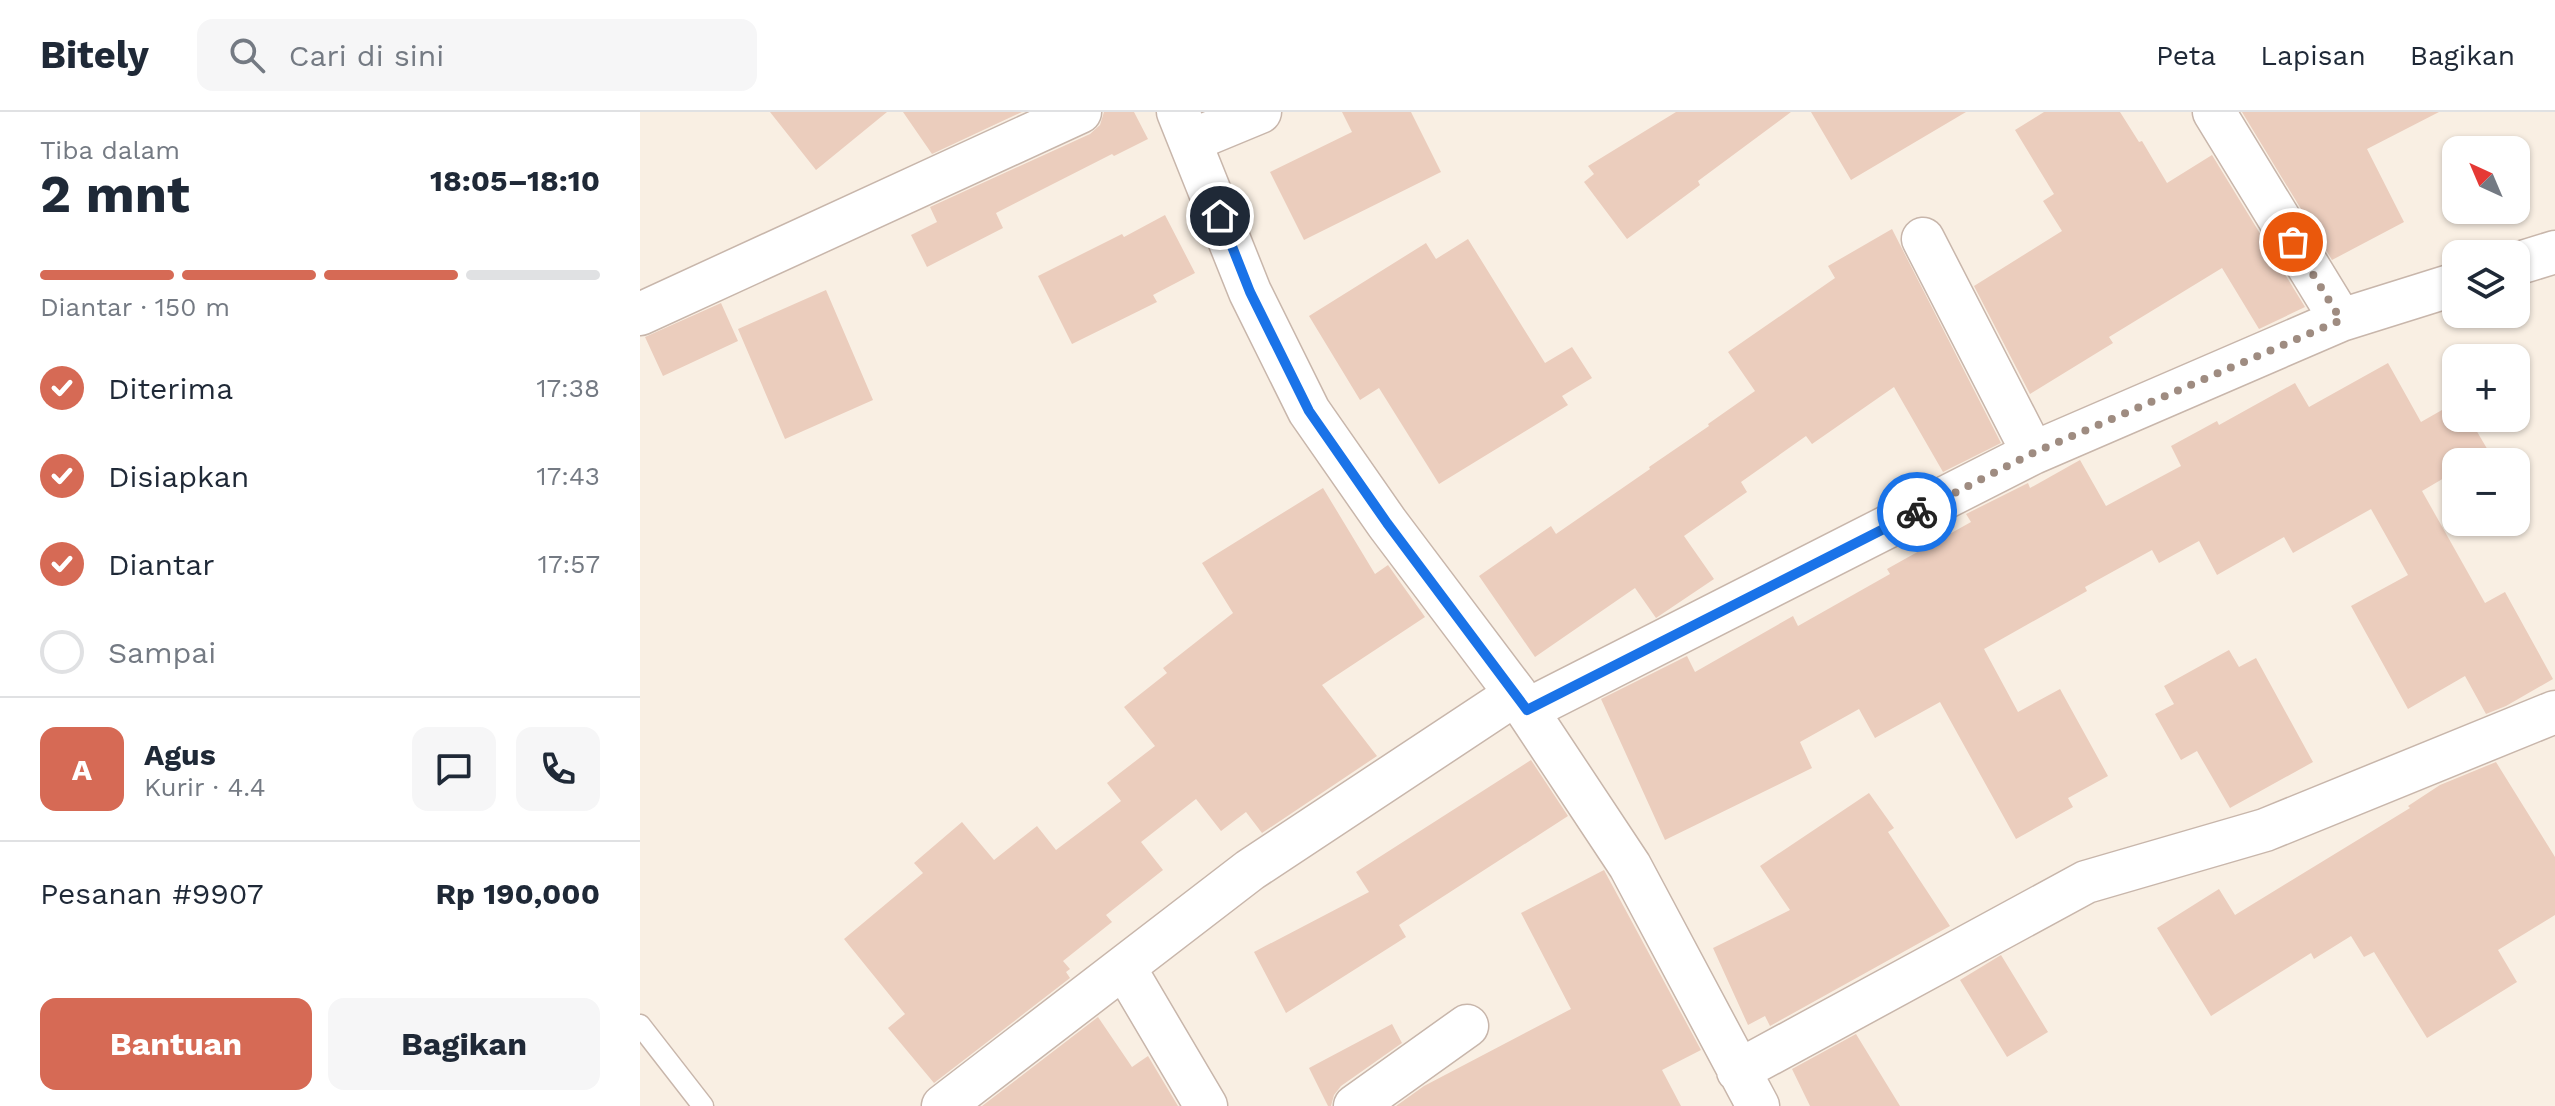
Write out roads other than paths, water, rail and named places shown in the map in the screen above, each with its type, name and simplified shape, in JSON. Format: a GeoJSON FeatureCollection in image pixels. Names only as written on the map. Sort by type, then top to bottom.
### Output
{"type":"FeatureCollection","features":[{"type":"Feature","properties":{"kind":"street"},"geometry":{"type":"LineString","coordinates":[[640,314],[1080,112]]}},
{"type":"Feature","properties":{"kind":"street"},"geometry":{"type":"LineString","coordinates":[[1260,112],[1184,127],[1250,292],[1309,411],[1387,523],[1522,702],[1630,866],[1748,1088],[2086,882],[2265,830],[2555,712]]}},
{"type":"Feature","properties":{"kind":"street"},"geometry":{"type":"LineString","coordinates":[[2214,112],[2341,320]]}},
{"type":"Feature","properties":{"kind":"street"},"geometry":{"type":"LineString","coordinates":[[1923,239],[2033,453]]}},
{"type":"Feature","properties":{"kind":"street"},"geometry":{"type":"LineString","coordinates":[[2530,260],[2555,252]]}},
{"type":"Feature","properties":{"kind":"street"},"geometry":{"type":"LineString","coordinates":[[943,1106],[1250,870],[1522,702],[2033,453],[2341,320],[2442,288]]}},
{"type":"Feature","properties":{"kind":"street"},"geometry":{"type":"LineString","coordinates":[[1124,967],[1206,1106]]}},
{"type":"Feature","properties":{"kind":"street"},"geometry":{"type":"LineString","coordinates":[[1355,1106],[1467,1026]]}},
{"type":"Feature","properties":{"kind":"lane"},"geometry":{"type":"LineString","coordinates":[[640,1025],[703,1106]]}}]}
